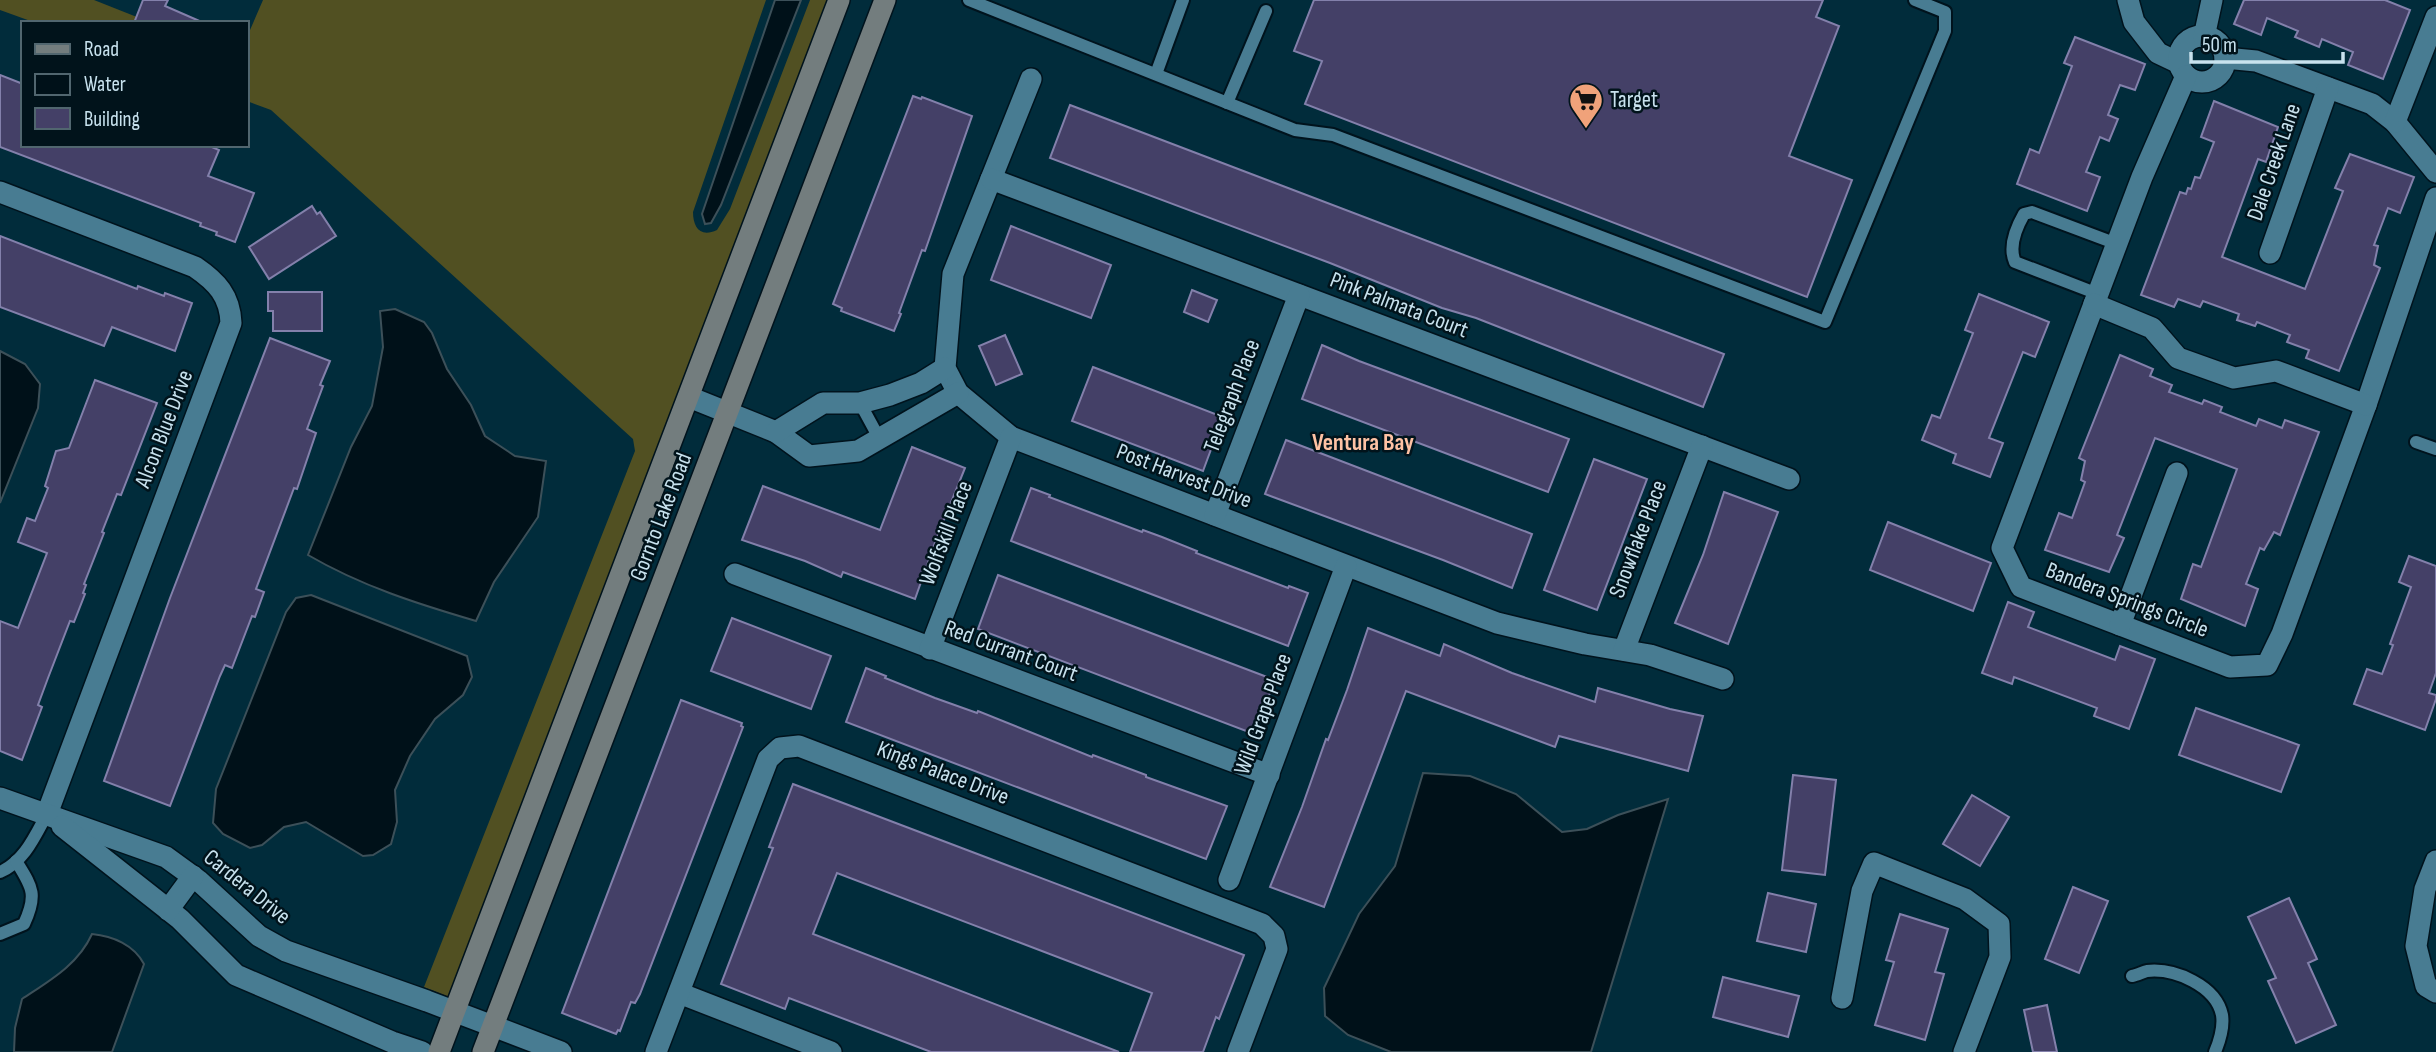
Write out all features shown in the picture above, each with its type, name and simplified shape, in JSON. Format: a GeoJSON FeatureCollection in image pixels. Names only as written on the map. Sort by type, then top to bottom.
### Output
{"type":"FeatureCollection","features":[{"type":"Feature","properties":{"kind":"street","name":"Gornto Lake Road"},"geometry":{"type":"LineString","coordinates":[[439,1052],[839,0]]}},
{"type":"Feature","properties":{"kind":"street","name":"Gornto Lake Road"},"geometry":{"type":"LineString","coordinates":[[483,1052],[885,0]]}},
{"type":"Feature","properties":{"kind":"street"},"geometry":{"type":"LineString","coordinates":[[2128,0],[2134,22],[2158,53],[2193,80],[2208,81],[2221,72],[2225,58],[2219,44],[2204,37],[2186,43],[2181,49],[2183,70]]}},
{"type":"Feature","properties":{"kind":"street"},"geometry":{"type":"LineString","coordinates":[[2204,37],[2212,0]]}},
{"type":"Feature","properties":{"kind":"street"},"geometry":{"type":"LineString","coordinates":[[2395,122],[2436,18]]}},
{"type":"Feature","properties":{"kind":"street"},"geometry":{"type":"LineString","coordinates":[[2225,58],[2256,61],[2372,104],[2395,122],[2436,172]]}},
{"type":"Feature","properties":{"kind":"street","name":"Bandera Springs Circle"},"geometry":{"type":"LineString","coordinates":[[2183,70],[2002,548],[2021,587],[2230,667],[2267,665],[2282,634],[2366,405],[2436,198]]}},
{"type":"Feature","properties":{"kind":"street"},"geometry":{"type":"LineString","coordinates":[[776,432],[823,403],[860,402],[890,396],[921,383],[945,368],[953,274],[1031,79]]}},
{"type":"Feature","properties":{"kind":"street","name":"Dale Creek Lane"},"geometry":{"type":"LineString","coordinates":[[2270,253],[2328,88]]}},
{"type":"Feature","properties":{"kind":"street","name":"Pink Palmata Court"},"geometry":{"type":"LineString","coordinates":[[991,179],[1789,479]]}},
{"type":"Feature","properties":{"kind":"street","name":"Alcon Blue Drive"},"geometry":{"type":"LineString","coordinates":[[0,192],[195,267],[213,279],[224,293],[231,323],[47,814]]}},
{"type":"Feature","properties":{"kind":"street","name":"Telegraph Place"},"geometry":{"type":"LineString","coordinates":[[1214,515],[1299,295]]}},
{"type":"Feature","properties":{"kind":"street"},"geometry":{"type":"LineString","coordinates":[[2096,299],[2152,328],[2178,358],[2234,378],[2276,371],[2366,405]]}},
{"type":"Feature","properties":{"kind":"street","name":"Post Harvest Drive"},"geometry":{"type":"LineString","coordinates":[[945,368],[958,393],[1011,437],[1497,624],[1650,655],[1723,679]]}},
{"type":"Feature","properties":{"kind":"street"},"geometry":{"type":"LineString","coordinates":[[689,397],[776,432],[810,456],[858,451],[958,393]]}},
{"type":"Feature","properties":{"kind":"street","name":"Wolfskill Place"},"geometry":{"type":"LineString","coordinates":[[930,649],[1011,437]]}},
{"type":"Feature","properties":{"kind":"street","name":"Snowflake Place"},"geometry":{"type":"LineString","coordinates":[[1623,650],[1702,446]]}},
{"type":"Feature","properties":{"kind":"street"},"geometry":{"type":"LineString","coordinates":[[2120,625],[2177,473]]}},
{"type":"Feature","properties":{"kind":"street","name":"Wild Grape Place"},"geometry":{"type":"LineString","coordinates":[[1229,880],[1346,566]]}},
{"type":"Feature","properties":{"kind":"street","name":"Red Currant Court"},"geometry":{"type":"LineString","coordinates":[[735,574],[1269,775]]}},
{"type":"Feature","properties":{"kind":"street","name":"Kings Palace Drive"},"geometry":{"type":"LineString","coordinates":[[656,1052],[768,759],[780,748],[799,746],[1262,924],[1274,936],[1277,948],[1238,1052]]}},
{"type":"Feature","properties":{"kind":"street","name":"Cardera Drive"},"geometry":{"type":"LineString","coordinates":[[0,798],[166,857],[193,876],[259,936],[286,951],[454,1012]]}},
{"type":"Feature","properties":{"kind":"street","name":"Cardera Drive"},"geometry":{"type":"LineString","coordinates":[[47,814],[168,910],[236,975],[392,1042],[422,1052]]}},
{"type":"Feature","properties":{"kind":"street"},"geometry":{"type":"LineString","coordinates":[[2436,861],[2425,889],[2416,946],[2426,986],[2436,992]]}},
{"type":"Feature","properties":{"kind":"street"},"geometry":{"type":"LineString","coordinates":[[1842,998],[1862,891],[1874,863],[1965,899],[1999,924],[2000,957],[1964,1052]]}},
{"type":"Feature","properties":{"kind":"street"},"geometry":{"type":"LineString","coordinates":[[168,910],[193,876]]}},
{"type":"Feature","properties":{"kind":"street"},"geometry":{"type":"LineString","coordinates":[[679,993],[831,1052]]}},
{"type":"Feature","properties":{"kind":"street"},"geometry":{"type":"LineString","coordinates":[[454,1012],[561,1052]]}},
{"type":"Feature","properties":{"kind":"lane"},"geometry":{"type":"LineString","coordinates":[[969,0],[1295,130],[1333,135],[1825,321],[1945,30],[1945,12],[1915,0]]}},
{"type":"Feature","properties":{"kind":"lane"},"geometry":{"type":"LineString","coordinates":[[1156,75],[1183,0]]}},
{"type":"Feature","properties":{"kind":"lane"},"geometry":{"type":"LineString","coordinates":[[1227,103],[1266,11]]}},
{"type":"Feature","properties":{"kind":"lane"},"geometry":{"type":"LineString","coordinates":[[2096,299],[2015,262],[2011,247],[2018,225],[2024,214],[2032,212],[2117,244]]}},
{"type":"Feature","properties":{"kind":"lane"},"geometry":{"type":"LineString","coordinates":[[860,402],[878,438]]}},
{"type":"Feature","properties":{"kind":"lane"},"geometry":{"type":"LineString","coordinates":[[2416,442],[2436,449]]}},
{"type":"Feature","properties":{"kind":"lane"},"geometry":{"type":"LineString","coordinates":[[0,872],[26,852],[47,814]]}},
{"type":"Feature","properties":{"kind":"lane"},"geometry":{"type":"LineString","coordinates":[[0,934],[24,924],[32,906],[33,888],[16,860]]}},
{"type":"Feature","properties":{"kind":"lane"},"geometry":{"type":"LineString","coordinates":[[2132,976],[2148,971],[2183,976],[2207,989],[2222,1013],[2222,1035],[2215,1052]]}},
{"type":"Feature","properties":{"kind":"shaded area"},"geometry":{"type":"Polygon","coordinates":[[[0,0],[94,0],[147,21],[30,21],[0,10],[0,0]]]}},
{"type":"Feature","properties":{"kind":"shaded area"},"geometry":{"type":"Polygon","coordinates":[[[263,0],[766,0],[693,212],[696,226],[706,233],[717,230],[730,209],[810,0],[828,0],[449,997],[424,987],[635,451],[633,439],[271,110],[248,101],[248,35],[263,0]]]}},
{"type":"Feature","properties":{"kind":"water"},"geometry":{"type":"Polygon","coordinates":[[[775,0],[801,0],[721,205],[711,223],[705,224],[702,214],[775,0]]]}},
{"type":"Feature","properties":{"kind":"water"},"geometry":{"type":"Polygon","coordinates":[[[395,309],[424,322],[432,333],[447,369],[471,405],[485,436],[515,456],[546,461],[538,517],[494,582],[476,621],[369,585],[308,555],[351,447],[372,406],[383,347],[380,311],[395,309]]]}},
{"type":"Feature","properties":{"kind":"water"},"geometry":{"type":"Polygon","coordinates":[[[0,351],[25,364],[40,384],[38,408],[0,503],[0,351]]]}},
{"type":"Feature","properties":{"kind":"water"},"geometry":{"type":"Polygon","coordinates":[[[311,595],[467,656],[472,677],[463,695],[435,719],[410,756],[395,790],[397,822],[391,844],[373,855],[363,856],[306,822],[284,827],[262,845],[250,848],[223,834],[213,823],[216,789],[286,612],[296,598],[311,595]]]}},
{"type":"Feature","properties":{"kind":"water"},"geometry":{"type":"Polygon","coordinates":[[[1423,773],[1470,776],[1516,794],[1562,832],[1587,829],[1618,815],[1668,799],[1591,1052],[1391,1052],[1348,1035],[1325,1016],[1324,988],[1359,914],[1395,866],[1423,773]]]}},
{"type":"Feature","properties":{"kind":"water"},"geometry":{"type":"Polygon","coordinates":[[[92,934],[108,937],[129,947],[144,964],[112,1052],[14,1052],[15,1028],[22,999],[71,963],[92,934]]]}},
{"type":"Feature","properties":{"kind":"building"},"geometry":{"type":"Polygon","coordinates":[[[143,0],[168,0],[165,6],[199,21],[135,21],[143,0]]]}},
{"type":"Feature","properties":{"kind":"building","name":"Target"},"geometry":{"type":"Polygon","coordinates":[[[1314,0],[1823,0],[1816,17],[1839,26],[1789,156],[1852,180],[1807,297],[1305,104],[1322,61],[1294,51],[1314,0]]]}},
{"type":"Feature","properties":{"kind":"building"},"geometry":{"type":"Polygon","coordinates":[[[2244,0],[2385,0],[2410,10],[2383,79],[2348,65],[2353,52],[2322,39],[2319,47],[2295,37],[2298,31],[2267,18],[2261,35],[2234,24],[2244,0]]]}},
{"type":"Feature","properties":{"kind":"building"},"geometry":{"type":"Polygon","coordinates":[[[2075,37],[2145,64],[2135,90],[2120,85],[2108,115],[2118,119],[2109,141],[2100,137],[2086,172],[2100,177],[2087,211],[2017,184],[2030,149],[2039,153],[2072,66],[2064,63],[2075,37]]]}},
{"type":"Feature","properties":{"kind":"building"},"geometry":{"type":"Polygon","coordinates":[[[0,75],[21,83],[21,147],[212,147],[219,150],[208,176],[254,193],[235,242],[216,235],[217,232],[200,226],[201,223],[0,147],[0,75]]]}},
{"type":"Feature","properties":{"kind":"building"},"geometry":{"type":"Polygon","coordinates":[[[913,96],[972,116],[894,331],[841,311],[842,308],[833,304],[913,96]]]}},
{"type":"Feature","properties":{"kind":"building"},"geometry":{"type":"Polygon","coordinates":[[[2214,101],[2278,127],[2266,162],[2258,159],[2222,257],[2305,289],[2343,191],[2335,188],[2350,154],[2414,177],[2400,213],[2388,208],[2374,245],[2378,246],[2374,265],[2380,268],[2339,371],[2306,358],[2309,350],[2287,342],[2290,335],[2257,322],[2255,326],[2237,320],[2239,314],[2203,301],[2200,307],[2178,299],[2174,307],[2141,295],[2180,192],[2186,194],[2195,177],[2200,178],[2214,142],[2201,137],[2214,101]]]}},
{"type":"Feature","properties":{"kind":"building"},"geometry":{"type":"Polygon","coordinates":[[[1070,105],[1724,354],[1703,407],[1476,318],[1442,308],[1050,158],[1070,105]]]}},
{"type":"Feature","properties":{"kind":"building"},"geometry":{"type":"Polygon","coordinates":[[[312,206],[317,214],[320,212],[336,236],[269,279],[249,247],[312,206]]]}},
{"type":"Feature","properties":{"kind":"building"},"geometry":{"type":"Polygon","coordinates":[[[1011,226],[1111,265],[1091,318],[991,280],[1011,226]]]}},
{"type":"Feature","properties":{"kind":"building"},"geometry":{"type":"Polygon","coordinates":[[[0,236],[137,289],[138,286],[192,303],[175,351],[112,327],[104,346],[0,307],[0,236]]]}},
{"type":"Feature","properties":{"kind":"building"},"geometry":{"type":"Polygon","coordinates":[[[1192,290],[1217,300],[1208,322],[1184,312],[1192,290]]]}},
{"type":"Feature","properties":{"kind":"building"},"geometry":{"type":"Polygon","coordinates":[[[268,292],[322,292],[322,331],[273,331],[273,311],[268,311],[268,292]]]}},
{"type":"Feature","properties":{"kind":"building"},"geometry":{"type":"Polygon","coordinates":[[[1979,294],[2049,322],[2035,357],[2023,352],[1989,438],[2003,443],[1990,477],[1953,463],[1956,454],[1922,440],[1932,415],[1940,418],[1973,333],[1965,330],[1979,294]]]}},
{"type":"Feature","properties":{"kind":"building"},"geometry":{"type":"Polygon","coordinates":[[[1005,335],[1022,374],[996,385],[979,346],[1005,335]]]}},
{"type":"Feature","properties":{"kind":"building"},"geometry":{"type":"Polygon","coordinates":[[[270,338],[330,361],[307,429],[316,433],[297,489],[294,488],[256,589],[264,592],[255,617],[252,616],[232,668],[225,665],[220,676],[170,806],[104,781],[170,598],[270,338]]]}},
{"type":"Feature","properties":{"kind":"building"},"geometry":{"type":"Polygon","coordinates":[[[1322,345],[1569,439],[1548,492],[1302,399],[1322,345]]]}},
{"type":"Feature","properties":{"kind":"building"},"geometry":{"type":"Polygon","coordinates":[[[2120,355],[2153,369],[2150,376],[2172,385],[2169,392],[2202,404],[2204,400],[2222,407],[2220,412],[2256,426],[2259,419],[2282,428],[2285,420],[2319,432],[2280,535],[2274,532],[2264,550],[2260,548],[2246,584],[2258,589],[2245,626],[2181,599],[2193,564],[2201,567],[2237,469],[2155,438],[2117,535],[2124,538],[2109,572],[2045,550],[2059,513],[2072,518],[2085,482],[2081,480],[2085,461],[2079,458],[2120,355]]]}},
{"type":"Feature","properties":{"kind":"building"},"geometry":{"type":"Polygon","coordinates":[[[1093,367],[1223,417],[1203,471],[1072,421],[1093,367]]]}},
{"type":"Feature","properties":{"kind":"building"},"geometry":{"type":"Polygon","coordinates":[[[95,380],[157,403],[121,495],[117,494],[102,532],[104,533],[84,584],[85,594],[74,622],[70,621],[48,678],[38,705],[42,707],[22,760],[0,751],[0,621],[18,628],[47,553],[18,542],[27,518],[35,521],[48,488],[45,486],[56,451],[69,448],[95,380]]]}},
{"type":"Feature","properties":{"kind":"building"},"geometry":{"type":"Polygon","coordinates":[[[1286,440],[1532,534],[1512,588],[1265,494],[1286,440]]]}},
{"type":"Feature","properties":{"kind":"building"},"geometry":{"type":"Polygon","coordinates":[[[912,447],[965,468],[915,599],[843,572],[841,577],[805,561],[742,540],[763,486],[880,530],[912,447]]]}},
{"type":"Feature","properties":{"kind":"building"},"geometry":{"type":"Polygon","coordinates":[[[1594,459],[1647,479],[1597,610],[1544,590],[1594,459]]]}},
{"type":"Feature","properties":{"kind":"building"},"geometry":{"type":"Polygon","coordinates":[[[1031,488],[1288,588],[1289,586],[1308,593],[1288,646],[1011,541],[1031,488]]]}},
{"type":"Feature","properties":{"kind":"building"},"geometry":{"type":"Polygon","coordinates":[[[1724,492],[1778,512],[1728,644],[1675,623],[1703,555],[1724,492]]]}},
{"type":"Feature","properties":{"kind":"building"},"geometry":{"type":"Polygon","coordinates":[[[1888,522],[1991,563],[1973,611],[1870,570],[1888,522]]]}},
{"type":"Feature","properties":{"kind":"building"},"geometry":{"type":"Polygon","coordinates":[[[2409,556],[2436,566],[2436,673],[2429,693],[2436,695],[2436,699],[2425,730],[2354,704],[2367,669],[2382,674],[2393,645],[2390,644],[2411,587],[2399,582],[2409,556]]]}},
{"type":"Feature","properties":{"kind":"building"},"geometry":{"type":"Polygon","coordinates":[[[998,575],[1275,680],[1254,734],[978,629],[998,575]]]}},
{"type":"Feature","properties":{"kind":"building"},"geometry":{"type":"Polygon","coordinates":[[[2008,602],[2034,612],[2028,627],[2115,660],[2120,646],[2155,659],[2129,729],[2094,716],[2097,708],[2014,677],[2012,684],[1982,673],[2008,602]]]}},
{"type":"Feature","properties":{"kind":"building"},"geometry":{"type":"Polygon","coordinates":[[[732,618],[831,656],[811,709],[711,671],[732,618]]]}},
{"type":"Feature","properties":{"kind":"building"},"geometry":{"type":"Polygon","coordinates":[[[1368,628],[1440,656],[1444,644],[1512,673],[1595,702],[1598,688],[1703,716],[1688,771],[1559,736],[1555,747],[1406,691],[1324,907],[1270,887],[1347,690],[1368,628]]]}},
{"type":"Feature","properties":{"kind":"building"},"geometry":{"type":"Polygon","coordinates":[[[866,668],[935,698],[977,713],[978,711],[1092,757],[1093,755],[1227,806],[1206,859],[846,722],[866,668]]]}},
{"type":"Feature","properties":{"kind":"building"},"geometry":{"type":"Polygon","coordinates":[[[681,700],[742,723],[743,727],[640,994],[635,1003],[631,1002],[620,1031],[616,1034],[562,1013],[681,700]]]}},
{"type":"Feature","properties":{"kind":"building"},"geometry":{"type":"Polygon","coordinates":[[[2196,708],[2299,745],[2281,792],[2179,755],[2196,708]]]}},
{"type":"Feature","properties":{"kind":"building"},"geometry":{"type":"Polygon","coordinates":[[[1793,775],[1836,780],[1825,875],[1782,870],[1793,775]]]}},
{"type":"Feature","properties":{"kind":"building"},"geometry":{"type":"Polygon","coordinates":[[[793,784],[1244,955],[1203,1052],[1130,1052],[1152,993],[837,873],[813,934],[1119,1052],[931,1052],[789,998],[785,1009],[721,984],[773,848],[769,847],[793,784]]]}},
{"type":"Feature","properties":{"kind":"building"},"geometry":{"type":"Polygon","coordinates":[[[1972,795],[2009,817],[1980,866],[1943,844],[1972,795]]]}},
{"type":"Feature","properties":{"kind":"building"},"geometry":{"type":"Polygon","coordinates":[[[2073,887],[2108,901],[2079,973],[2045,959],[2073,887]]]}},
{"type":"Feature","properties":{"kind":"building"},"geometry":{"type":"Polygon","coordinates":[[[1768,893],[1816,904],[1806,952],[1757,941],[1768,893]]]}},
{"type":"Feature","properties":{"kind":"building"},"geometry":{"type":"Polygon","coordinates":[[[2289,898],[2317,959],[2308,963],[2336,1025],[2296,1043],[2268,981],[2276,978],[2248,917],[2289,898]]]}},
{"type":"Feature","properties":{"kind":"building"},"geometry":{"type":"Polygon","coordinates":[[[1900,914],[1948,929],[1935,972],[1944,974],[1925,1040],[1875,1025],[1894,962],[1886,960],[1900,914]]]}},
{"type":"Feature","properties":{"kind":"building"},"geometry":{"type":"Polygon","coordinates":[[[1723,977],[1799,996],[1788,1037],[1713,1017],[1723,977]]]}},
{"type":"Feature","properties":{"kind":"building"},"geometry":{"type":"Polygon","coordinates":[[[2047,1005],[2057,1052],[2033,1052],[2024,1010],[2047,1005]]]}},
{"type":"Feature","properties":{"kind":"place","name":"Target"},"geometry":{"type":"Point","coordinates":[1586,130]}},
{"type":"Feature","properties":{"kind":"district","name":"Ventura Bay"},"geometry":{"type":"Point","coordinates":[1363,442]}}]}
